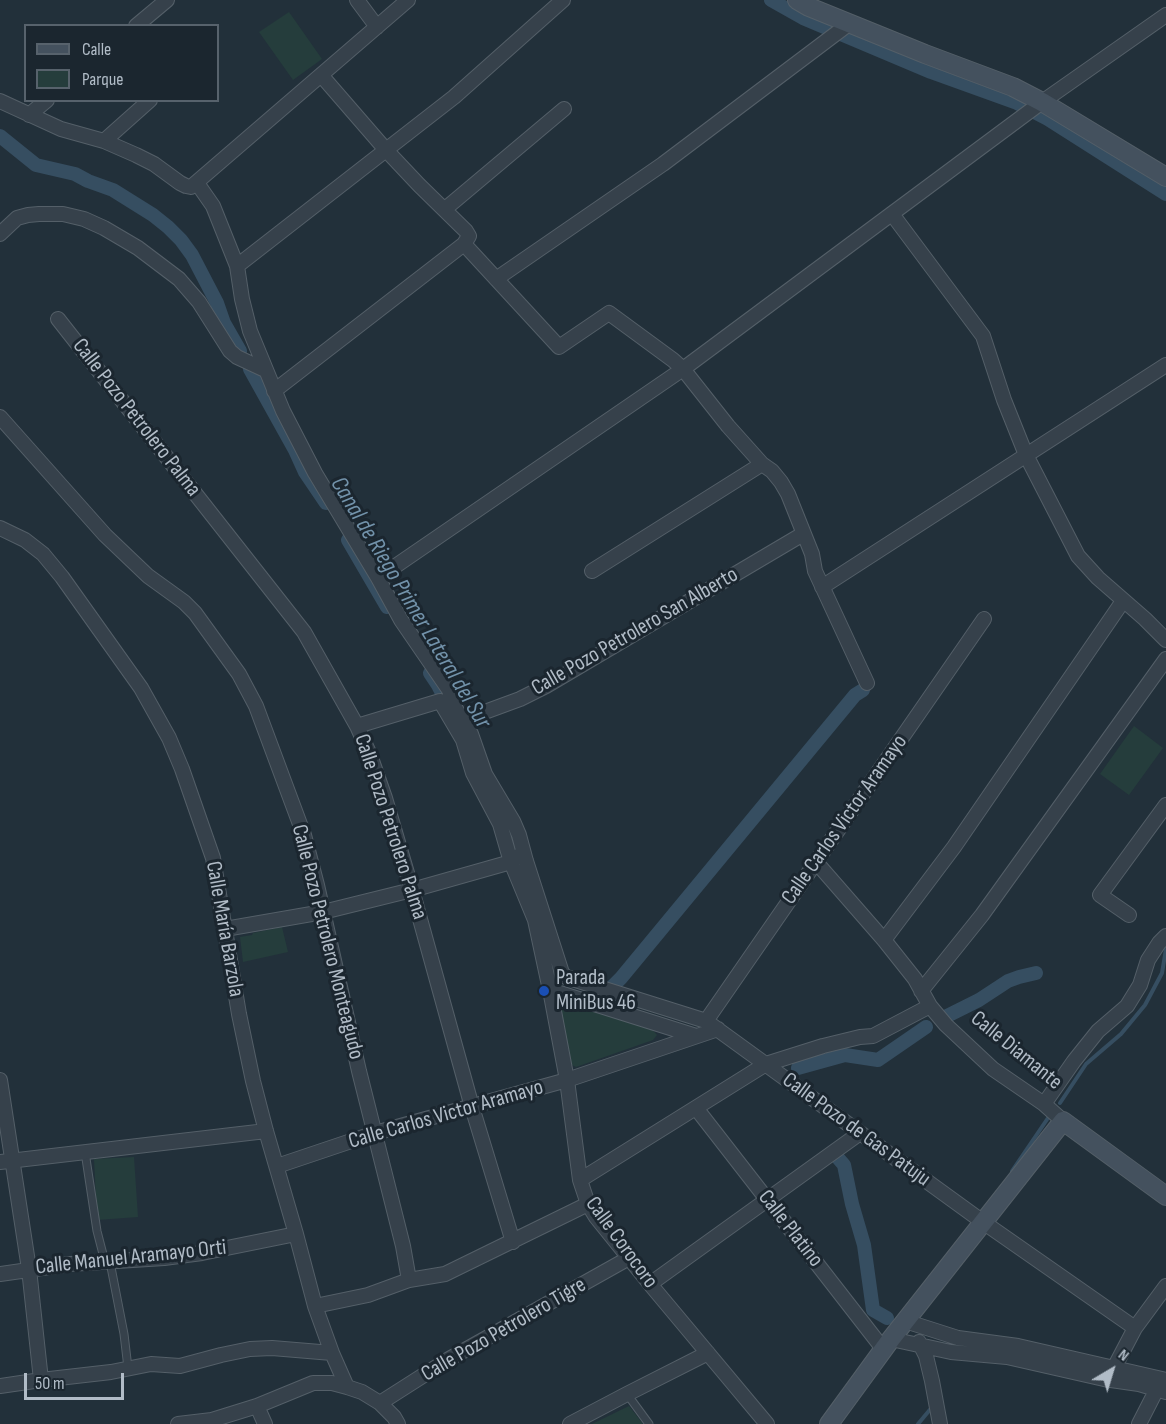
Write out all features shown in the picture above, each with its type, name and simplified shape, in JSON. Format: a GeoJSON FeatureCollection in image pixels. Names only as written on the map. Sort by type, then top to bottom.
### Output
{"type":"FeatureCollection","features":[{"type":"Feature","properties":{"kind":"street"},"geometry":{"type":"LineString","coordinates":[[138,24],[167,0]]}},
{"type":"Feature","properties":{"kind":"street"},"geometry":{"type":"LineString","coordinates":[[357,0],[377,27]]}},
{"type":"Feature","properties":{"kind":"street"},"geometry":{"type":"LineString","coordinates":[[0,101],[61,129],[104,141],[154,164],[191,187],[408,0]]}},
{"type":"Feature","properties":{"kind":"street"},"geometry":{"type":"LineString","coordinates":[[237,266],[454,97],[563,0]]}},
{"type":"Feature","properties":{"kind":"street"},"geometry":{"type":"LineString","coordinates":[[797,0],[925,54],[1013,87],[1166,177]]}},
{"type":"Feature","properties":{"kind":"street"},"geometry":{"type":"LineString","coordinates":[[378,578],[683,369],[1042,102],[1166,15]]}},
{"type":"Feature","properties":{"kind":"street"},"geometry":{"type":"LineString","coordinates":[[496,279],[663,164],[850,23]]}},
{"type":"Feature","properties":{"kind":"street"},"geometry":{"type":"LineString","coordinates":[[274,391],[464,244],[469,236],[386,150],[321,75]]}},
{"type":"Feature","properties":{"kind":"street"},"geometry":{"type":"LineString","coordinates":[[29,115],[44,102]]}},
{"type":"Feature","properties":{"kind":"street"},"geometry":{"type":"LineString","coordinates":[[104,141],[148,102]]}},
{"type":"Feature","properties":{"kind":"street"},"geometry":{"type":"LineString","coordinates":[[444,208],[564,109]]}},
{"type":"Feature","properties":{"kind":"street"},"geometry":{"type":"LineString","coordinates":[[197,183],[213,206],[237,266],[250,331],[274,391],[302,449],[401,620],[449,690],[454,706],[471,734],[485,774],[513,821],[523,850],[512,862],[412,890],[323,912],[225,929]]}},
{"type":"Feature","properties":{"kind":"street"},"geometry":{"type":"LineString","coordinates":[[0,234],[17,218],[39,214],[63,214],[84,219],[104,228],[138,248],[179,279],[199,302],[230,351],[237,357],[265,370]]}},
{"type":"Feature","properties":{"kind":"street"},"geometry":{"type":"LineString","coordinates":[[892,214],[983,336],[1004,400],[1026,454],[1078,556],[1122,601],[1166,640]]}},
{"type":"Feature","properties":{"kind":"street"},"geometry":{"type":"LineString","coordinates":[[464,244],[559,347],[609,313],[683,369],[728,426],[762,464],[782,482],[812,554],[815,571],[867,683]]}},
{"type":"Feature","properties":{"kind":"street","name":"Calle Pozo Petrolero Palma"},"geometry":{"type":"LineString","coordinates":[[58,319],[304,632],[357,726],[385,798],[472,1107],[513,1242]]}},
{"type":"Feature","properties":{"kind":"street"},"geometry":{"type":"LineString","coordinates":[[822,586],[1166,365]]}},
{"type":"Feature","properties":{"kind":"street","name":"Calle Pozo Petrolero Monteagudo"},"geometry":{"type":"LineString","coordinates":[[0,417],[105,535],[148,576],[184,602],[195,613],[239,674],[256,706],[303,835],[403,1246],[409,1280]]}},
{"type":"Feature","properties":{"kind":"street"},"geometry":{"type":"LineString","coordinates":[[592,571],[762,464]]}},
{"type":"Feature","properties":{"kind":"street","name":"Calle María Barzola"},"geometry":{"type":"LineString","coordinates":[[0,528],[25,540],[43,554],[56,569],[153,707],[182,769],[213,858],[239,1014],[266,1131],[315,1306],[347,1386]]}},
{"type":"Feature","properties":{"kind":"street","name":"Calle Pozo Petrolero San Alberto"},"geometry":{"type":"LineString","coordinates":[[463,720],[520,699],[546,686],[804,534]]}},
{"type":"Feature","properties":{"kind":"street"},"geometry":{"type":"LineString","coordinates":[[884,940],[954,847],[1122,601]]}},
{"type":"Feature","properties":{"kind":"street","name":"Calle Carlos Victor Aramayo"},"geometry":{"type":"LineString","coordinates":[[706,1021],[984,619]]}},
{"type":"Feature","properties":{"kind":"street"},"geometry":{"type":"LineString","coordinates":[[921,991],[982,915],[1166,659]]}},
{"type":"Feature","properties":{"kind":"street","name":"Calle Corocoro"},"geometry":{"type":"LineString","coordinates":[[357,726],[440,700],[463,740],[473,773],[500,824],[535,920],[567,1080],[580,1180],[588,1204],[650,1284],[767,1424]]}},
{"type":"Feature","properties":{"kind":"street"},"geometry":{"type":"LineString","coordinates":[[1129,915],[1100,895],[1166,805]]}},
{"type":"Feature","properties":{"kind":"street","name":"Calle Pozo de Gas Patuju"},"geometry":{"type":"LineString","coordinates":[[523,850],[560,970],[566,977],[706,1021],[983,1222],[1135,1328]]}},
{"type":"Feature","properties":{"kind":"street","name":"Calle Diamante"},"geometry":{"type":"LineString","coordinates":[[816,862],[884,940],[915,979],[930,1006],[946,1025],[993,1069],[1044,1104],[1063,1121],[1166,1196]]}},
{"type":"Feature","properties":{"kind":"street"},"geometry":{"type":"LineString","coordinates":[[1044,1104],[1098,1031],[1128,1006],[1140,985],[1148,960],[1166,936]]}},
{"type":"Feature","properties":{"kind":"street"},"geometry":{"type":"LineString","coordinates":[[550,990],[696,1036]]}},
{"type":"Feature","properties":{"kind":"street"},"geometry":{"type":"LineString","coordinates":[[580,1180],[766,1064],[823,1046],[873,1036],[930,1006]]}},
{"type":"Feature","properties":{"kind":"street","name":"Calle Carlos Victor Aramayo"},"geometry":{"type":"LineString","coordinates":[[277,1166],[375,1133],[567,1080],[718,1029]]}},
{"type":"Feature","properties":{"kind":"street"},"geometry":{"type":"LineString","coordinates":[[0,1080],[7,1161],[29,1269],[41,1380]]}},
{"type":"Feature","properties":{"kind":"street","name":"Calle Platino"},"geometry":{"type":"LineString","coordinates":[[696,1108],[766,1200],[888,1345]]}},
{"type":"Feature","properties":{"kind":"street"},"geometry":{"type":"LineString","coordinates":[[829,1424],[905,1321],[1063,1121]]}},
{"type":"Feature","properties":{"kind":"street"},"geometry":{"type":"LineString","coordinates":[[7,1161],[266,1131]]}},
{"type":"Feature","properties":{"kind":"street"},"geometry":{"type":"LineString","coordinates":[[650,1284],[860,1132]]}},
{"type":"Feature","properties":{"kind":"street"},"geometry":{"type":"LineString","coordinates":[[315,1306],[368,1295],[409,1280],[445,1274],[588,1204]]}},
{"type":"Feature","properties":{"kind":"street","name":"Calle Manuel Aramayo Orti"},"geometry":{"type":"LineString","coordinates":[[0,1274],[70,1264],[164,1258],[202,1253],[296,1234]]}},
{"type":"Feature","properties":{"kind":"street","name":"Calle Pozo Petrolero Tigre"},"geometry":{"type":"LineString","coordinates":[[380,1403],[449,1359],[629,1258]]}},
{"type":"Feature","properties":{"kind":"street"},"geometry":{"type":"LineString","coordinates":[[1113,1368],[1135,1328],[1166,1286]]}},
{"type":"Feature","properties":{"kind":"street"},"geometry":{"type":"LineString","coordinates":[[905,1321],[926,1356],[940,1424]]}},
{"type":"Feature","properties":{"kind":"street"},"geometry":{"type":"LineString","coordinates":[[905,1321],[958,1338],[1018,1346],[1113,1368],[1163,1385]]}},
{"type":"Feature","properties":{"kind":"street"},"geometry":{"type":"LineString","coordinates":[[888,1345],[921,1346],[951,1353],[1007,1357],[1104,1379],[1163,1385]]}},
{"type":"Feature","properties":{"kind":"street"},"geometry":{"type":"LineString","coordinates":[[0,1386],[111,1372],[151,1364],[180,1366],[250,1349],[272,1348],[333,1353]]}},
{"type":"Feature","properties":{"kind":"street"},"geometry":{"type":"LineString","coordinates":[[571,1424],[708,1353]]}},
{"type":"Feature","properties":{"kind":"street"},"geometry":{"type":"LineString","coordinates":[[178,1424],[212,1420],[257,1406],[314,1383],[332,1383],[362,1392],[380,1403],[398,1424]]}},
{"type":"Feature","properties":{"kind":"street"},"geometry":{"type":"LineString","coordinates":[[1139,1424],[1163,1385]]}},
{"type":"Feature","properties":{"kind":"street"},"geometry":{"type":"LineString","coordinates":[[257,1406],[266,1424]]}},
{"type":"Feature","properties":{"kind":"lane"},"geometry":{"type":"LineString","coordinates":[[85,1152],[97,1232],[107,1262],[124,1334],[128,1368]]}},
{"type":"Feature","properties":{"kind":"lane"},"geometry":{"type":"LineString","coordinates":[[627,1394],[649,1424]]}},
{"type":"Feature","properties":{"kind":"green space"},"geometry":{"type":"Polygon","coordinates":[[[289,12],[322,59],[293,80],[259,32],[289,12]]]}},
{"type":"Feature","properties":{"kind":"green space"},"geometry":{"type":"Polygon","coordinates":[[[1134,726],[1163,748],[1129,795],[1100,774],[1134,726]]]}},
{"type":"Feature","properties":{"kind":"green space"},"geometry":{"type":"Polygon","coordinates":[[[282,927],[288,952],[243,962],[240,937],[282,927]]]}},
{"type":"Feature","properties":{"kind":"green space"},"geometry":{"type":"Polygon","coordinates":[[[568,1003],[652,1029],[657,1035],[653,1040],[576,1067],[568,1061],[561,1008],[563,1004],[568,1003]]]}},
{"type":"Feature","properties":{"kind":"green space"},"geometry":{"type":"Polygon","coordinates":[[[134,1157],[138,1217],[97,1220],[94,1159],[134,1157]]]}},
{"type":"Feature","properties":{"kind":"green space"},"geometry":{"type":"Polygon","coordinates":[[[629,1406],[643,1424],[592,1424],[629,1406]]]}},
{"type":"Feature","properties":{"kind":"waterway"},"geometry":{"type":"LineString","coordinates":[[771,0],[803,18],[931,72],[1017,103],[1048,119],[1166,194]]}},
{"type":"Feature","properties":{"kind":"waterway","name":"Canal de Riego Primer Lateral del Sur"},"geometry":{"type":"LineString","coordinates":[[0,136],[36,165],[75,174],[113,190],[168,227],[192,255],[240,351]]}},
{"type":"Feature","properties":{"kind":"waterway","name":"Canal de Riego Primer Lateral del Sur"},"geometry":{"type":"LineString","coordinates":[[250,369],[305,472],[326,503]]}},
{"type":"Feature","properties":{"kind":"waterway","name":"Canal de Riego Primer Lateral del Sur"},"geometry":{"type":"LineString","coordinates":[[348,540],[387,607]]}},
{"type":"Feature","properties":{"kind":"waterway","name":"Canal de Riego Primer Lateral del Sur"},"geometry":{"type":"LineString","coordinates":[[430,673],[451,711]]}},
{"type":"Feature","properties":{"kind":"waterway"},"geometry":{"type":"LineString","coordinates":[[605,997],[855,695],[863,690]]}},
{"type":"Feature","properties":{"kind":"waterway"},"geometry":{"type":"LineString","coordinates":[[1060,1103],[1086,1064],[1121,1034],[1145,1005],[1162,973],[1166,949]]}},
{"type":"Feature","properties":{"kind":"waterway"},"geometry":{"type":"LineString","coordinates":[[947,1016],[979,1000],[1008,981],[1036,973]]}},
{"type":"Feature","properties":{"kind":"waterway"},"geometry":{"type":"LineString","coordinates":[[798,1068],[845,1055],[878,1060],[926,1027]]}},
{"type":"Feature","properties":{"kind":"waterway"},"geometry":{"type":"LineString","coordinates":[[1012,1171],[1048,1118]]}},
{"type":"Feature","properties":{"kind":"waterway","name":"Canal de Riego Primer Lateral del Sur"},"geometry":{"type":"LineString","coordinates":[[838,1158],[844,1165],[864,1245],[873,1310],[887,1318]]}},
{"type":"Feature","properties":{"kind":"waterway"},"geometry":{"type":"LineString","coordinates":[[918,1424],[933,1406]]}},
{"type":"Feature","properties":{"kind":"place","name":"Parada MiniBus 46"},"geometry":{"type":"Point","coordinates":[544,991]}}]}
